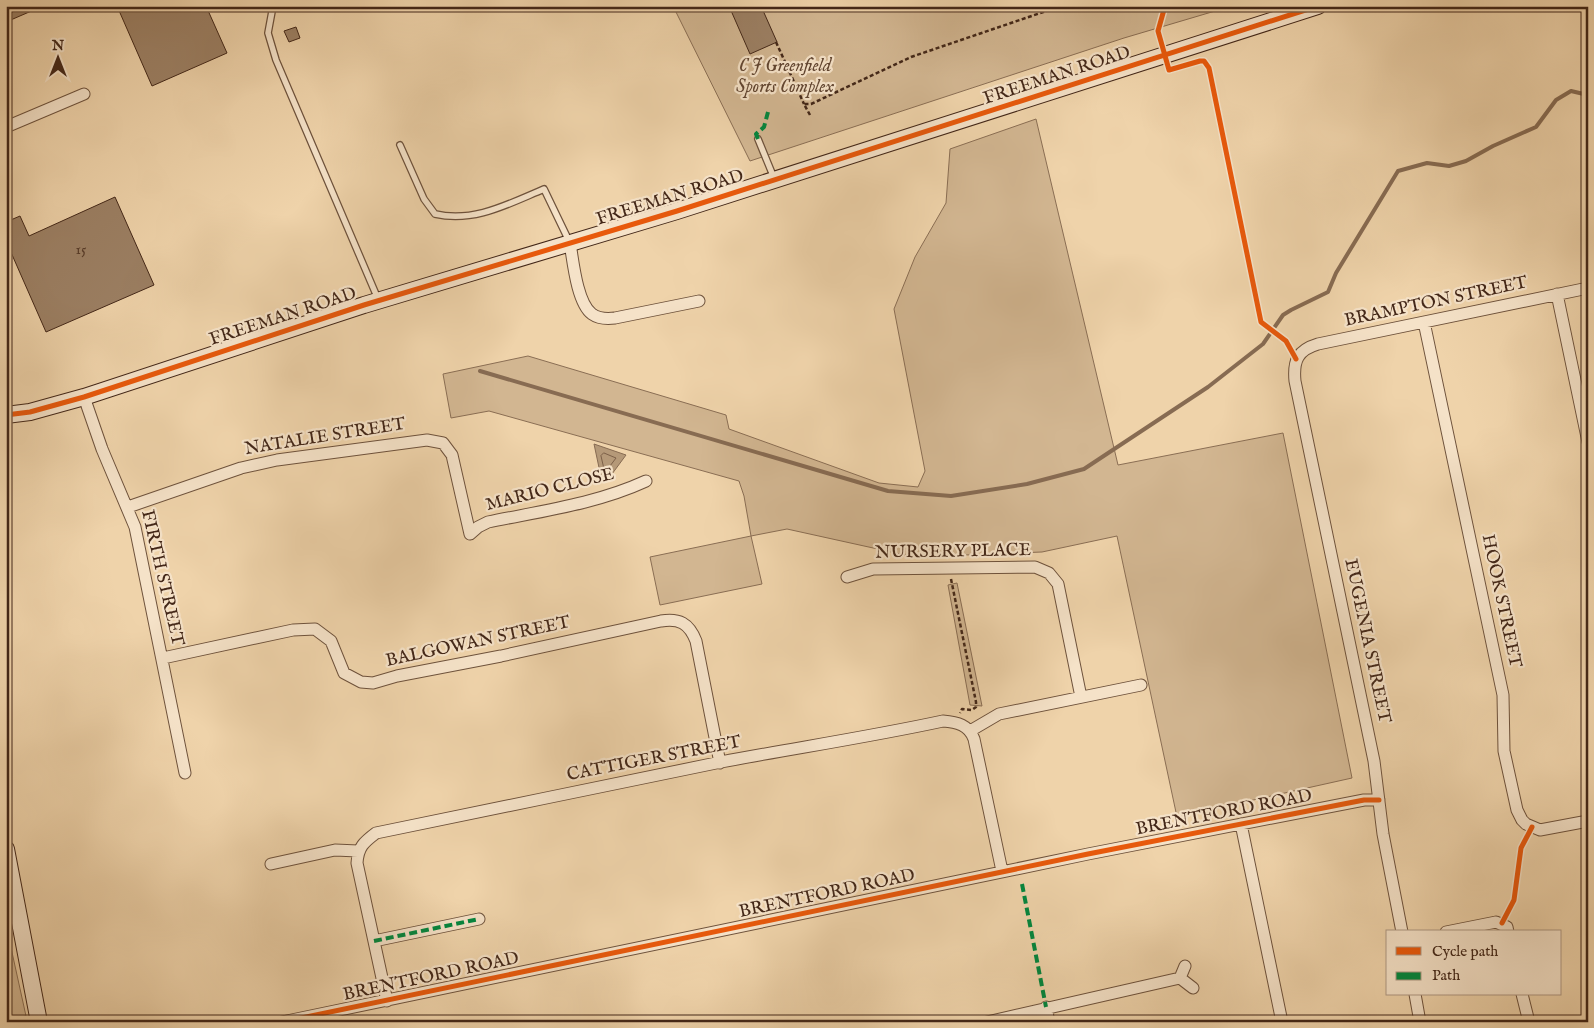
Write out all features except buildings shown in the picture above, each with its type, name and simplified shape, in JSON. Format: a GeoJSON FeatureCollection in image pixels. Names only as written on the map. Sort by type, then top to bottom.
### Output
{"type":"FeatureCollection","features":[{"type":"Feature","properties":{"kind":"street","name":"FREEMAN ROAD"},"geometry":{"type":"LineString","coordinates":[[6,415],[30,412],[84,397],[379,301],[775,179],[1318,6]]}},
{"type":"Feature","properties":{"kind":"street"},"geometry":{"type":"LineString","coordinates":[[6,127],[84,94]]}},
{"type":"Feature","properties":{"kind":"street"},"geometry":{"type":"LineString","coordinates":[[570,243],[584,306],[592,315],[604,319],[615,318],[699,301]]}},
{"type":"Feature","properties":{"kind":"street","name":"BRAMPTON STREET"},"geometry":{"type":"LineString","coordinates":[[1296,359],[1308,347],[1318,344],[1588,288]]}},
{"type":"Feature","properties":{"kind":"street"},"geometry":{"type":"LineString","coordinates":[[1557,294],[1588,442]]}},
{"type":"Feature","properties":{"kind":"street","name":"HOOK STREET"},"geometry":{"type":"LineString","coordinates":[[1424,322],[1503,696],[1504,751],[1517,810],[1526,824],[1540,830],[1588,822]]}},
{"type":"Feature","properties":{"kind":"street","name":"EUGENIA STREET"},"geometry":{"type":"LineString","coordinates":[[1296,359],[1296,381],[1374,761],[1383,834],[1402,930]]}},
{"type":"Feature","properties":{"kind":"street","name":"FIRTH STREET"},"geometry":{"type":"LineString","coordinates":[[84,397],[102,449],[135,527],[185,773]]}},
{"type":"Feature","properties":{"kind":"street","name":"FREEMAN ROAD"},"geometry":{"type":"LineString","coordinates":[[6,424],[30,412]]}},
{"type":"Feature","properties":{"kind":"street","name":"NATALIE STREET"},"geometry":{"type":"LineString","coordinates":[[128,507],[241,468],[268,462],[427,440],[444,443]]}},
{"type":"Feature","properties":{"kind":"street","name":"MARIO CLOSE"},"geometry":{"type":"LineString","coordinates":[[444,443],[452,454],[470,534],[488,522],[600,498],[621,492],[646,481]]}},
{"type":"Feature","properties":{"kind":"street","name":"NURSERY PLACE"},"geometry":{"type":"LineString","coordinates":[[847,577],[873,569],[1035,567],[1049,573],[1058,584],[1081,697]]}},
{"type":"Feature","properties":{"kind":"street","name":"BALGOWAN STREET"},"geometry":{"type":"LineString","coordinates":[[162,658],[293,630],[315,629],[331,641],[344,672],[361,682],[373,683],[397,676],[501,656],[660,620],[680,620],[688,626],[696,642],[720,762]]}},
{"type":"Feature","properties":{"kind":"street"},"geometry":{"type":"LineString","coordinates":[[970,731],[999,714],[1141,685]]}},
{"type":"Feature","properties":{"kind":"street","name":"CATTIGER STREET"},"geometry":{"type":"LineString","coordinates":[[358,851],[364,841],[376,833],[720,762],[833,741],[868,737],[943,721],[956,722]]}},
{"type":"Feature","properties":{"kind":"street"},"geometry":{"type":"LineString","coordinates":[[956,722],[970,731],[978,753],[1002,871]]}},
{"type":"Feature","properties":{"kind":"street","name":"BRENTFORD ROAD"},"geometry":{"type":"LineString","coordinates":[[282,1022],[1002,871],[1364,800],[1379,800]]}},
{"type":"Feature","properties":{"kind":"street"},"geometry":{"type":"LineString","coordinates":[[1241,824],[1282,1022]]}},
{"type":"Feature","properties":{"kind":"street"},"geometry":{"type":"LineString","coordinates":[[6,849],[40,1022]]}},
{"type":"Feature","properties":{"kind":"street"},"geometry":{"type":"LineString","coordinates":[[271,864],[335,850],[358,851],[357,863],[387,1001]]}},
{"type":"Feature","properties":{"kind":"street"},"geometry":{"type":"LineString","coordinates":[[374,941],[479,919]]}},
{"type":"Feature","properties":{"kind":"street"},"geometry":{"type":"LineString","coordinates":[[1456,930],[1496,922],[1507,927],[1508,930]]}},
{"type":"Feature","properties":{"kind":"street"},"geometry":{"type":"LineString","coordinates":[[1180,978],[1185,966]]}},
{"type":"Feature","properties":{"kind":"street"},"geometry":{"type":"LineString","coordinates":[[987,1022],[1046,1007],[1180,978],[1193,988]]}},
{"type":"Feature","properties":{"kind":"street"},"geometry":{"type":"LineString","coordinates":[[1414,996],[1420,1022]]}},
{"type":"Feature","properties":{"kind":"street"},"geometry":{"type":"LineString","coordinates":[[1522,996],[1529,1022]]}},
{"type":"Feature","properties":{"kind":"street"},"geometry":{"type":"LineString","coordinates":[[1046,1007],[1049,1022]]}},
{"type":"Feature","properties":{"kind":"lane"},"geometry":{"type":"LineString","coordinates":[[273,6],[268,32],[271,46],[379,301]]}},
{"type":"Feature","properties":{"kind":"lane"},"geometry":{"type":"LineString","coordinates":[[758,139],[775,179]]}},
{"type":"Feature","properties":{"kind":"lane"},"geometry":{"type":"LineString","coordinates":[[400,145],[424,199],[435,214],[450,217],[486,213],[544,190],[570,243]]}},
{"type":"Feature","properties":{"kind":"path"},"geometry":{"type":"LineString","coordinates":[[804,104],[811,104],[911,57],[1061,6]]}},
{"type":"Feature","properties":{"kind":"path"},"geometry":{"type":"LineString","coordinates":[[776,42],[810,115]]}},
{"type":"Feature","properties":{"kind":"path"},"geometry":{"type":"LineString","coordinates":[[948,569],[976,702],[976,707],[972,710],[960,711],[956,722]]}},
{"type":"Feature","properties":{"kind":"green space","name":"C J Greenfield Sports Complex"},"geometry":{"type":"Polygon","coordinates":[[[673,6],[1232,6],[1124,38],[750,161],[673,6]]]}},
{"type":"Feature","properties":{"kind":"green space"},"geometry":{"type":"Polygon","coordinates":[[[1036,119],[1118,465],[1283,433],[1352,778],[1177,817],[1117,536],[1042,552],[914,557],[787,529],[751,536],[744,496],[739,481],[489,411],[451,418],[443,374],[528,356],[726,415],[729,429],[879,483],[918,487],[925,471],[894,309],[915,257],[946,203],[950,149],[1036,119]]]}},
{"type":"Feature","properties":{"kind":"green space"},"geometry":{"type":"Polygon","coordinates":[[[751,536],[762,584],[660,605],[650,557],[751,536]]]}},
{"type":"Feature","properties":{"kind":"green space"},"geometry":{"type":"Polygon","coordinates":[[[957,583],[982,706],[970,705],[948,585],[957,583]]]}},
{"type":"Feature","properties":{"kind":"green space"},"geometry":{"type":"Polygon","coordinates":[[[6,925],[26,1016],[6,1020],[6,925]]]}},
{"type":"Feature","properties":{"kind":"water"},"geometry":{"type":"Polygon","coordinates":[[[594,444],[626,455],[612,474],[601,477],[594,444]]]}},
{"type":"Feature","properties":{"kind":"waterway"},"geometry":{"type":"LineString","coordinates":[[480,371],[888,491],[951,496],[1027,484],[1084,469],[1208,387],[1263,344],[1283,315],[1328,292],[1336,273],[1398,171],[1427,163],[1449,166],[1466,161],[1493,146],[1536,127],[1556,100],[1571,91],[1588,95]]}},
{"type":"Feature","properties":{"kind":"marked path"},"geometry":{"type":"LineString","coordinates":[[758,139],[756,134],[764,127],[768,112]]}},
{"type":"Feature","properties":{"kind":"marked path"},"geometry":{"type":"LineString","coordinates":[[1022,884],[1046,1007]]}},
{"type":"Feature","properties":{"kind":"marked path"},"geometry":{"type":"LineString","coordinates":[[374,941],[479,919]]}},
{"type":"Feature","properties":{"kind":"cycle path"},"geometry":{"type":"LineString","coordinates":[[1165,6],[1158,31],[1169,70],[1200,61],[1204,61],[1209,68],[1261,322],[1286,341],[1296,359]]}},
{"type":"Feature","properties":{"kind":"cycle path"},"geometry":{"type":"LineString","coordinates":[[6,415],[30,412],[84,397],[364,305],[677,211],[1318,6]]}},
{"type":"Feature","properties":{"kind":"cycle path"},"geometry":{"type":"LineString","coordinates":[[282,1022],[1088,854],[1364,800],[1379,800]]}},
{"type":"Feature","properties":{"kind":"cycle path"},"geometry":{"type":"LineString","coordinates":[[1502,923],[1514,900],[1521,848],[1532,827]]}}]}
